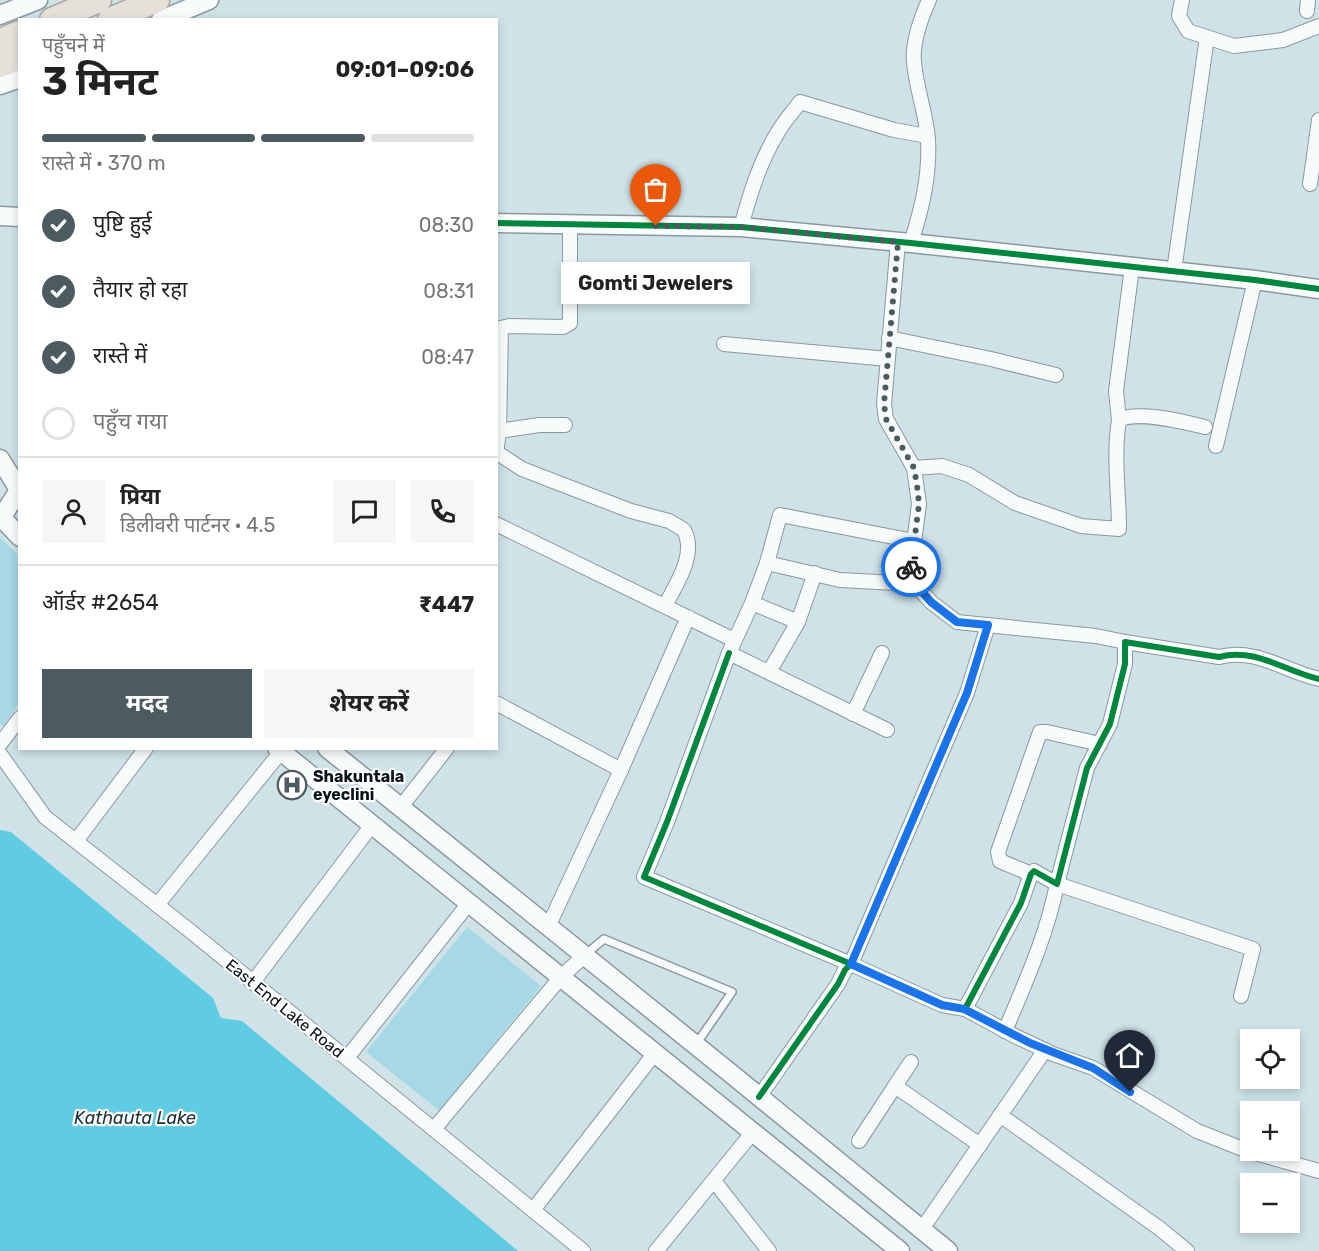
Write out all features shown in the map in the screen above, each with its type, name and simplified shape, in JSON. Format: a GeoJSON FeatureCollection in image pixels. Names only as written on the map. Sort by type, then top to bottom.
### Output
{"type":"FeatureCollection","features":[{"type":"Feature","properties":{"kind":"highway"},"geometry":{"type":"LineString","coordinates":[[57,18],[99,0]]}},
{"type":"Feature","properties":{"kind":"highway"},"geometry":{"type":"LineString","coordinates":[[115,18],[157,0]]}},
{"type":"Feature","properties":{"kind":"highway"},"geometry":{"type":"LineString","coordinates":[[0,41],[18,34]]}},
{"type":"Feature","properties":{"kind":"highway"},"geometry":{"type":"LineString","coordinates":[[0,65],[18,58]]}},
{"type":"Feature","properties":{"kind":"street"},"geometry":{"type":"LineString","coordinates":[[0,15],[38,0]]}},
{"type":"Feature","properties":{"kind":"street"},"geometry":{"type":"LineString","coordinates":[[166,18],[209,0]]}},
{"type":"Feature","properties":{"kind":"street"},"geometry":{"type":"LineString","coordinates":[[929,0],[914,45],[914,60],[927,136],[927,182],[922,208],[904,242],[889,338],[884,404],[886,419],[914,468],[919,504],[910,566],[915,584],[931,602],[957,622],[1096,636],[1219,657],[1232,653],[1257,656],[1319,679]]}},
{"type":"Feature","properties":{"kind":"street"},"geometry":{"type":"LineString","coordinates":[[1182,0],[1179,16],[1188,31],[1234,46],[1283,40],[1319,26]]}},
{"type":"Feature","properties":{"kind":"street"},"geometry":{"type":"LineString","coordinates":[[1174,272],[1207,37]]}},
{"type":"Feature","properties":{"kind":"street"},"geometry":{"type":"LineString","coordinates":[[0,86],[18,79]]}},
{"type":"Feature","properties":{"kind":"street"},"geometry":{"type":"LineString","coordinates":[[741,227],[752,188],[767,153],[778,131],[800,102],[894,130],[927,136]]}},
{"type":"Feature","properties":{"kind":"street"},"geometry":{"type":"LineString","coordinates":[[1310,184],[1319,120]]}},
{"type":"Feature","properties":{"kind":"street"},"geometry":{"type":"LineString","coordinates":[[0,216],[18,217]]}},
{"type":"Feature","properties":{"kind":"street"},"geometry":{"type":"LineString","coordinates":[[498,223],[741,227],[904,242],[1319,289]]}},
{"type":"Feature","properties":{"kind":"street"},"geometry":{"type":"LineString","coordinates":[[498,442],[499,328],[509,326],[563,327],[570,323],[570,224]]}},
{"type":"Feature","properties":{"kind":"street"},"geometry":{"type":"LineString","coordinates":[[914,468],[942,466],[969,475],[1015,503],[1081,526],[1119,529],[1115,442],[1119,420],[1116,391],[1132,267]]}},
{"type":"Feature","properties":{"kind":"street"},"geometry":{"type":"LineString","coordinates":[[1216,446],[1255,280]]}},
{"type":"Feature","properties":{"kind":"street"},"geometry":{"type":"LineString","coordinates":[[889,338],[1056,375]]}},
{"type":"Feature","properties":{"kind":"street"},"geometry":{"type":"LineString","coordinates":[[724,344],[888,359]]}},
{"type":"Feature","properties":{"kind":"street"},"geometry":{"type":"LineString","coordinates":[[1119,420],[1126,416],[1157,417],[1205,427]]}},
{"type":"Feature","properties":{"kind":"street"},"geometry":{"type":"LineString","coordinates":[[499,431],[539,425],[565,425]]}},
{"type":"Feature","properties":{"kind":"street"},"geometry":{"type":"LineString","coordinates":[[498,454],[522,469],[631,511],[669,521],[684,530],[689,546],[685,565],[665,606]]}},
{"type":"Feature","properties":{"kind":"street"},"geometry":{"type":"LineString","coordinates":[[0,459],[18,488]]}},
{"type":"Feature","properties":{"kind":"street"},"geometry":{"type":"LineString","coordinates":[[0,496],[18,490]]}},
{"type":"Feature","properties":{"kind":"street"},"geometry":{"type":"LineString","coordinates":[[18,492],[1,518],[18,535]]}},
{"type":"Feature","properties":{"kind":"street"},"geometry":{"type":"LineString","coordinates":[[914,541],[780,515],[767,563],[752,603],[734,640],[667,822],[644,877],[942,1005],[964,1009],[1045,1050],[1093,1068],[1197,1131],[1248,1151],[1319,1171]]}},
{"type":"Feature","properties":{"kind":"street"},"geometry":{"type":"LineString","coordinates":[[498,525],[734,640]]}},
{"type":"Feature","properties":{"kind":"street"},"geometry":{"type":"LineString","coordinates":[[767,563],[840,580],[915,584]]}},
{"type":"Feature","properties":{"kind":"street"},"geometry":{"type":"LineString","coordinates":[[769,672],[798,622],[815,573]]}},
{"type":"Feature","properties":{"kind":"street"},"geometry":{"type":"LineString","coordinates":[[752,603],[798,622]]}},
{"type":"Feature","properties":{"kind":"street"},"geometry":{"type":"LineString","coordinates":[[548,927],[621,770],[688,617]]}},
{"type":"Feature","properties":{"kind":"street"},"geometry":{"type":"LineString","coordinates":[[759,1097],[851,964],[967,693],[988,625]]}},
{"type":"Feature","properties":{"kind":"street"},"geometry":{"type":"LineString","coordinates":[[1005,1030],[1031,969],[1052,909],[1087,768],[1110,724],[1125,664],[1125,642]]}},
{"type":"Feature","properties":{"kind":"street"},"geometry":{"type":"LineString","coordinates":[[729,653],[887,730]]}},
{"type":"Feature","properties":{"kind":"street"},"geometry":{"type":"LineString","coordinates":[[853,714],[882,653]]}},
{"type":"Feature","properties":{"kind":"street"},"geometry":{"type":"LineString","coordinates":[[498,704],[621,770]]}},
{"type":"Feature","properties":{"kind":"street"},"geometry":{"type":"LineString","coordinates":[[0,744],[18,721]]}},
{"type":"Feature","properties":{"kind":"street"},"geometry":{"type":"LineString","coordinates":[[1031,874],[1000,861],[998,852],[1040,732],[1100,744]]}},
{"type":"Feature","properties":{"kind":"street"},"geometry":{"type":"LineString","coordinates":[[76,841],[144,750]]}},
{"type":"Feature","properties":{"kind":"street"},"geometry":{"type":"LineString","coordinates":[[157,905],[281,750],[900,1251]]}},
{"type":"Feature","properties":{"kind":"street"},"geometry":{"type":"LineString","coordinates":[[329,750],[948,1251]]}},
{"type":"Feature","properties":{"kind":"street"},"geometry":{"type":"LineString","coordinates":[[400,808],[445,750]]}},
{"type":"Feature","properties":{"kind":"street","name":"East End Lake Road"},"geometry":{"type":"LineString","coordinates":[[0,754],[45,816],[583,1251]]}},
{"type":"Feature","properties":{"kind":"street"},"geometry":{"type":"LineString","coordinates":[[253,982],[372,825]]}},
{"type":"Feature","properties":{"kind":"street"},"geometry":{"type":"LineString","coordinates":[[964,1009],[1016,913],[1034,871],[1058,884],[1253,949],[1241,996]]}},
{"type":"Feature","properties":{"kind":"street"},"geometry":{"type":"LineString","coordinates":[[346,1058],[469,903]]}},
{"type":"Feature","properties":{"kind":"street"},"geometry":{"type":"LineString","coordinates":[[434,1129],[561,977],[584,956]]}},
{"type":"Feature","properties":{"kind":"street"},"geometry":{"type":"LineString","coordinates":[[922,1229],[1045,1050]]}},
{"type":"Feature","properties":{"kind":"street"},"geometry":{"type":"LineString","coordinates":[[532,1210],[655,1053]]}},
{"type":"Feature","properties":{"kind":"street"},"geometry":{"type":"LineString","coordinates":[[859,1141],[911,1062]]}},
{"type":"Feature","properties":{"kind":"street"},"geometry":{"type":"LineString","coordinates":[[895,1086],[980,1145]]}},
{"type":"Feature","properties":{"kind":"street"},"geometry":{"type":"LineString","coordinates":[[1000,1115],[1160,1228],[1187,1251]]}},
{"type":"Feature","properties":{"kind":"street"},"geometry":{"type":"LineString","coordinates":[[656,1251],[753,1132]]}},
{"type":"Feature","properties":{"kind":"street"},"geometry":{"type":"LineString","coordinates":[[714,1181],[769,1251]]}},
{"type":"Feature","properties":{"kind":"lane"},"geometry":{"type":"LineString","coordinates":[[584,956],[604,939],[732,992],[695,1045]]}},
{"type":"Feature","properties":{"kind":"shaded area"},"geometry":{"type":"Polygon","coordinates":[[[0,538],[18,554],[18,704],[3,727],[0,723],[0,538]]]}},
{"type":"Feature","properties":{"kind":"shaded area"},"geometry":{"type":"Polygon","coordinates":[[[467,927],[541,986],[440,1111],[366,1052],[467,927]]]}},
{"type":"Feature","properties":{"kind":"water","name":"Kathauta Lake"},"geometry":{"type":"Polygon","coordinates":[[[0,830],[11,832],[213,998],[221,1018],[242,1021],[518,1251],[0,1251],[0,830]]]}},
{"type":"Feature","properties":{"kind":"cycle path"},"geometry":{"type":"LineString","coordinates":[[498,223],[741,227],[911,243],[1319,289]]}},
{"type":"Feature","properties":{"kind":"cycle path"},"geometry":{"type":"LineString","coordinates":[[729,653],[667,822],[644,877],[851,964],[967,693],[988,625]]}},
{"type":"Feature","properties":{"kind":"cycle path"},"geometry":{"type":"LineString","coordinates":[[759,1097],[851,964],[942,1005],[965,1009],[1021,903],[1031,874],[1034,871],[1057,884],[1087,768],[1110,724],[1125,664],[1125,642],[1219,657],[1232,655],[1257,657],[1319,679]]}},
{"type":"Feature","properties":{"kind":"way so far"},"geometry":{"type":"LineString","coordinates":[[656,226],[741,227],[898,242],[884,404],[886,419],[914,468],[917,485],[919,504],[911,567]]}},
{"type":"Feature","properties":{"kind":"place","name":"Gomti Jewelers"},"geometry":{"type":"Point","coordinates":[656,226]}},
{"type":"Feature","properties":{"kind":"place","name":"Shakuntala eyeclini"},"geometry":{"type":"Point","coordinates":[292,785]}},
{"type":"Feature","properties":{"kind":"route"},"geometry":{"type":"LineString","coordinates":[[911,567],[915,584],[931,602],[957,622],[988,625],[967,693],[851,964],[942,1005],[964,1009],[1053,1054],[1093,1068],[1130,1092]]}}]}
